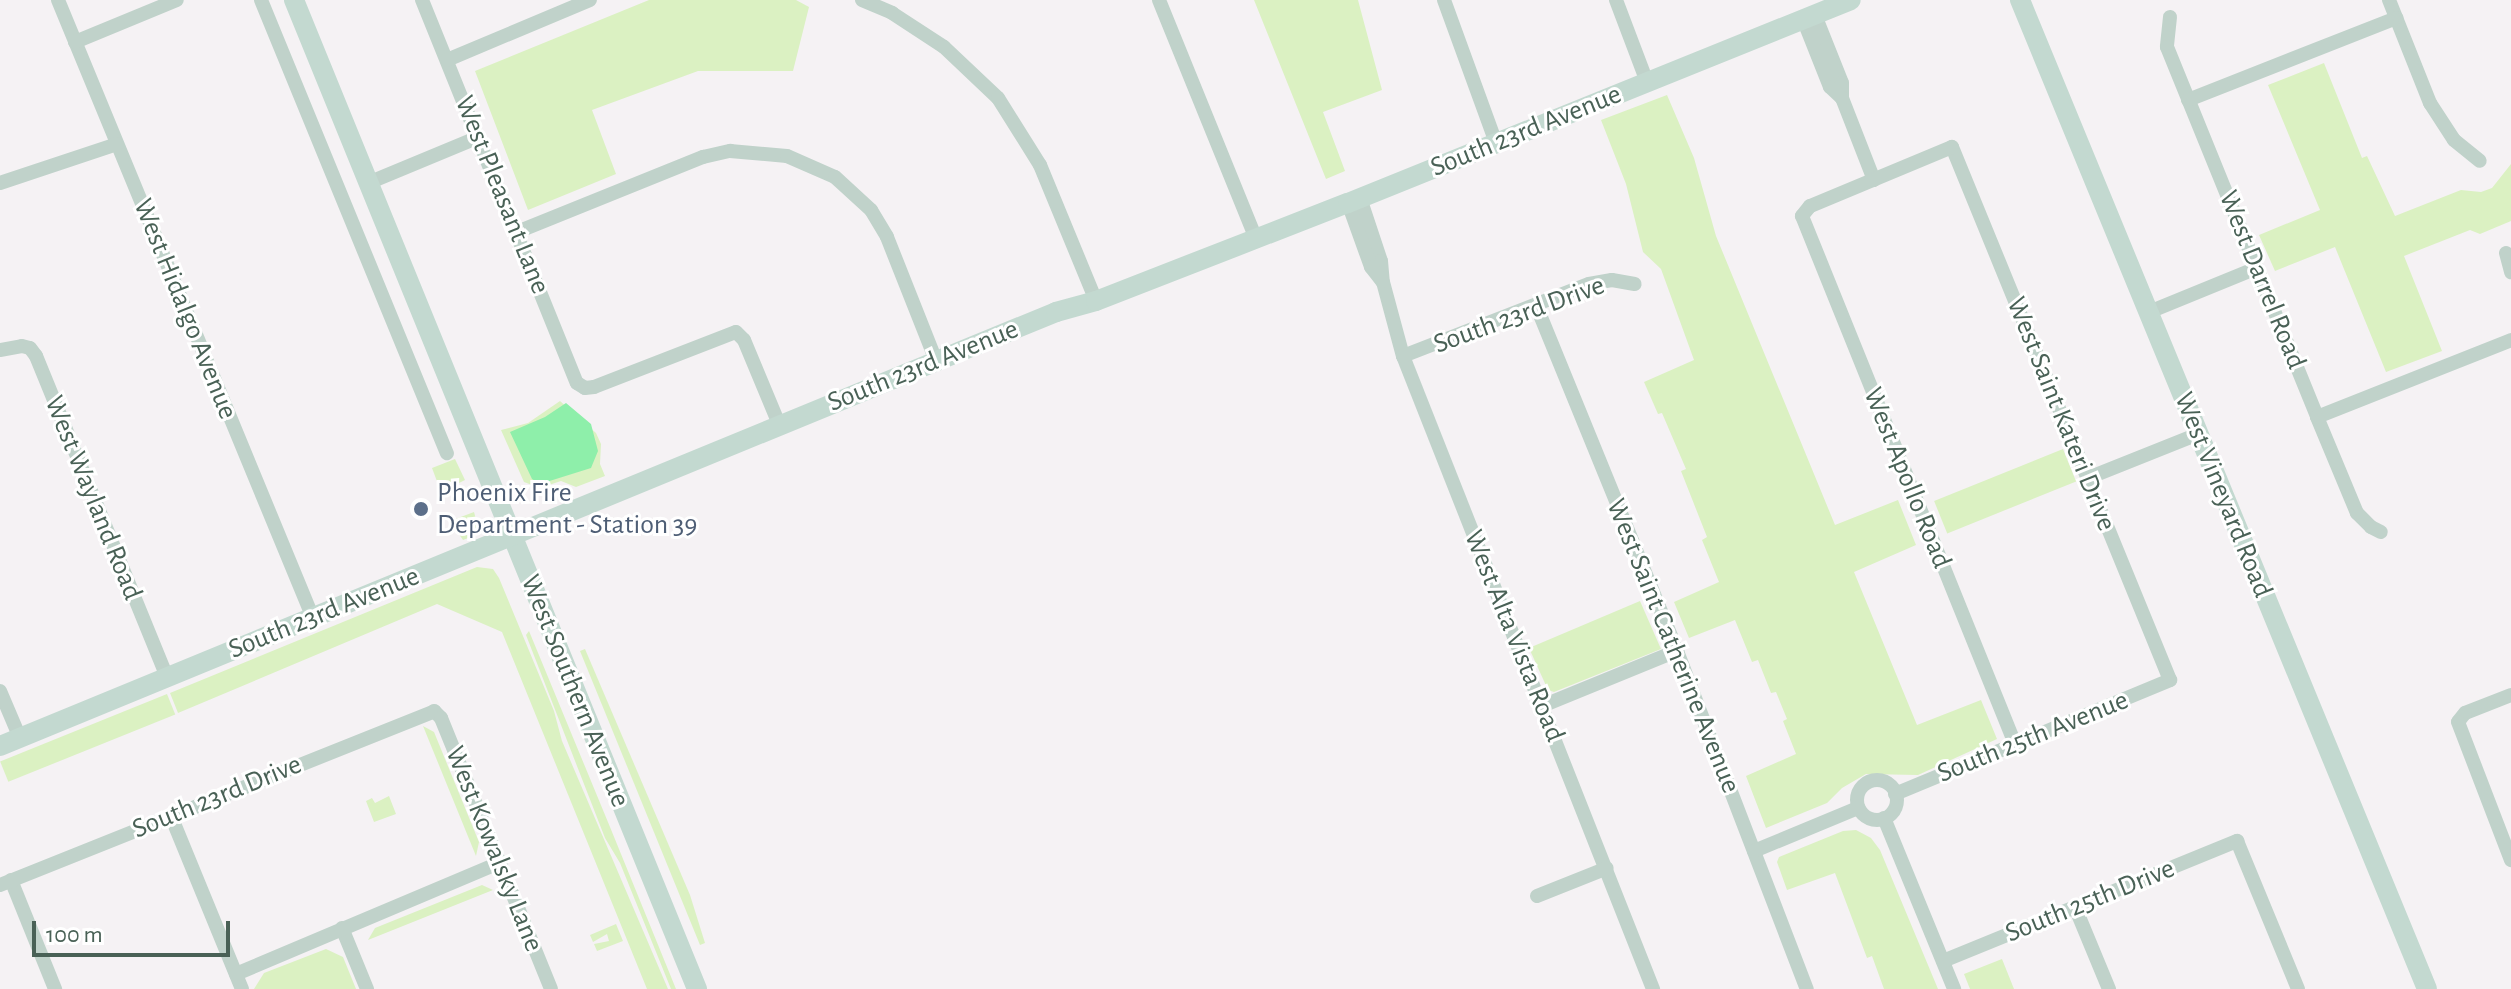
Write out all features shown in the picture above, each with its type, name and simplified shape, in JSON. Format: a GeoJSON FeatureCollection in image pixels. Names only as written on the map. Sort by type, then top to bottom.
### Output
{"type":"FeatureCollection","features":[{"type":"Feature","properties":{"kind":"street","name":"West Hidalgo Avenue"},"geometry":{"type":"LineString","coordinates":[[58,0],[313,618]]}},
{"type":"Feature","properties":{"kind":"street"},"geometry":{"type":"LineString","coordinates":[[75,42],[177,0]]}},
{"type":"Feature","properties":{"kind":"street"},"geometry":{"type":"LineString","coordinates":[[261,0],[447,453]]}},
{"type":"Feature","properties":{"kind":"street","name":"West Southern Avenue"},"geometry":{"type":"LineString","coordinates":[[294,0],[697,989]]}},
{"type":"Feature","properties":{"kind":"street","name":"West Pleasant Lane"},"geometry":{"type":"LineString","coordinates":[[422,0],[575,378],[585,388],[730,332],[740,333],[779,424]]}},
{"type":"Feature","properties":{"kind":"street"},"geometry":{"type":"LineString","coordinates":[[447,60],[590,0]]}},
{"type":"Feature","properties":{"kind":"street"},"geometry":{"type":"LineString","coordinates":[[862,0],[894,7],[944,47],[998,98],[1017,123],[1040,165],[1096,301]]}},
{"type":"Feature","properties":{"kind":"street"},"geometry":{"type":"LineString","coordinates":[[1159,0],[1255,237]]}},
{"type":"Feature","properties":{"kind":"street"},"geometry":{"type":"LineString","coordinates":[[1444,0],[1496,143]]}},
{"type":"Feature","properties":{"kind":"street"},"geometry":{"type":"LineString","coordinates":[[1616,0],[1647,82]]}},
{"type":"Feature","properties":{"kind":"street","name":"South 23rd Avenue"},"geometry":{"type":"LineString","coordinates":[[0,746],[1056,312],[1096,301],[1354,201],[1851,0]]}},
{"type":"Feature","properties":{"kind":"street","name":"West Vineyard Road"},"geometry":{"type":"LineString","coordinates":[[2020,0],[2427,989]]}},
{"type":"Feature","properties":{"kind":"street"},"geometry":{"type":"LineString","coordinates":[[2389,0],[2430,103],[2454,140],[2480,161]]}},
{"type":"Feature","properties":{"kind":"street"},"geometry":{"type":"LineString","coordinates":[[1809,17],[1830,87],[1842,98],[1874,180]]}},
{"type":"Feature","properties":{"kind":"street","name":"West Darrel Road"},"geometry":{"type":"LineString","coordinates":[[2170,17],[2167,47],[2317,417],[2357,513],[2381,532]]}},
{"type":"Feature","properties":{"kind":"street"},"geometry":{"type":"LineString","coordinates":[[2188,100],[2396,18]]}},
{"type":"Feature","properties":{"kind":"street"},"geometry":{"type":"LineString","coordinates":[[368,183],[479,137]]}},
{"type":"Feature","properties":{"kind":"street"},"geometry":{"type":"LineString","coordinates":[[0,183],[117,144]]}},
{"type":"Feature","properties":{"kind":"street","name":"West Saint Kateri Drive"},"geometry":{"type":"LineString","coordinates":[[1874,180],[1952,147],[2170,680]]}},
{"type":"Feature","properties":{"kind":"street"},"geometry":{"type":"LineString","coordinates":[[517,232],[703,157],[730,151],[787,156],[835,177],[871,210],[887,237],[936,361]]}},
{"type":"Feature","properties":{"kind":"street","name":"West Apollo Road"},"geometry":{"type":"LineString","coordinates":[[1874,180],[1803,211],[1808,234],[2015,744]]}},
{"type":"Feature","properties":{"kind":"street","name":"West Alta Vista Road"},"geometry":{"type":"LineString","coordinates":[[1354,201],[1371,267],[1383,282],[1403,356],[1653,989]]}},
{"type":"Feature","properties":{"kind":"street"},"geometry":{"type":"LineString","coordinates":[[2506,253],[2511,272]]}},
{"type":"Feature","properties":{"kind":"street"},"geometry":{"type":"LineString","coordinates":[[2149,312],[2257,268]]}},
{"type":"Feature","properties":{"kind":"street","name":"South 23rd Drive"},"geometry":{"type":"LineString","coordinates":[[1403,356],[1598,281],[1621,280],[1635,284]]}},
{"type":"Feature","properties":{"kind":"street"},"geometry":{"type":"LineString","coordinates":[[390,314],[417,303]]}},
{"type":"Feature","properties":{"kind":"street","name":"West Saint Catherine Avenue"},"geometry":{"type":"LineString","coordinates":[[1536,305],[1677,651],[1807,989]]}},
{"type":"Feature","properties":{"kind":"street"},"geometry":{"type":"LineString","coordinates":[[2317,417],[2511,340]]}},
{"type":"Feature","properties":{"kind":"street","name":"West Wayland Road"},"geometry":{"type":"LineString","coordinates":[[0,350],[22,346],[30,348],[36,356],[167,677]]}},
{"type":"Feature","properties":{"kind":"street"},"geometry":{"type":"LineString","coordinates":[[2088,478],[2198,434]]}},
{"type":"Feature","properties":{"kind":"street"},"geometry":{"type":"LineString","coordinates":[[1542,706],[1677,651]]}},
{"type":"Feature","properties":{"kind":"street","name":"South 25th Avenue"},"geometry":{"type":"LineString","coordinates":[[1895,794],[2170,680]]}},
{"type":"Feature","properties":{"kind":"street"},"geometry":{"type":"LineString","coordinates":[[0,691],[20,738]]}},
{"type":"Feature","properties":{"kind":"street"},"geometry":{"type":"LineString","coordinates":[[2511,695],[2465,713],[2458,722],[2511,860]]}},
{"type":"Feature","properties":{"kind":"street","name":"South 23rd Drive"},"geometry":{"type":"LineString","coordinates":[[6,882],[434,711]]}},
{"type":"Feature","properties":{"kind":"street","name":"West Kowalsky Lane"},"geometry":{"type":"LineString","coordinates":[[434,711],[441,718],[551,989]]}},
{"type":"Feature","properties":{"kind":"street"},"geometry":{"type":"LineString","coordinates":[[1884,781],[1895,794],[1895,807],[1884,818],[1869,818],[1858,808],[1858,793],[1869,782],[1884,781]]}},
{"type":"Feature","properties":{"kind":"street"},"geometry":{"type":"LineString","coordinates":[[1754,851],[1858,808]]}},
{"type":"Feature","properties":{"kind":"street"},"geometry":{"type":"LineString","coordinates":[[171,816],[242,989]]}},
{"type":"Feature","properties":{"kind":"street"},"geometry":{"type":"LineString","coordinates":[[1884,818],[1954,989]]}},
{"type":"Feature","properties":{"kind":"street","name":"South 25th Drive"},"geometry":{"type":"LineString","coordinates":[[1943,961],[2237,841],[2298,989]]}},
{"type":"Feature","properties":{"kind":"street"},"geometry":{"type":"LineString","coordinates":[[236,974],[499,863]]}},
{"type":"Feature","properties":{"kind":"street"},"geometry":{"type":"LineString","coordinates":[[1537,896],[1607,868]]}},
{"type":"Feature","properties":{"kind":"street"},"geometry":{"type":"LineString","coordinates":[[6,882],[55,989]]}},
{"type":"Feature","properties":{"kind":"street"},"geometry":{"type":"LineString","coordinates":[[2075,907],[2109,989]]}},
{"type":"Feature","properties":{"kind":"street"},"geometry":{"type":"LineString","coordinates":[[342,928],[367,989]]}},
{"type":"Feature","properties":{"kind":"shaded area"},"geometry":{"type":"Polygon","coordinates":[[[649,0],[796,0],[809,7],[793,71],[698,71],[592,110],[616,174],[528,210],[475,71],[649,0]]]}},
{"type":"Feature","properties":{"kind":"shaded area"},"geometry":{"type":"Polygon","coordinates":[[[1254,0],[1358,0],[1382,90],[1323,112],[1345,171],[1326,179],[1254,0]]]}},
{"type":"Feature","properties":{"kind":"shaded area"},"geometry":{"type":"Polygon","coordinates":[[[2324,63],[2362,158],[2367,156],[2395,216],[2461,190],[2481,192],[2492,188],[2511,164],[2511,221],[2480,234],[2470,230],[2404,256],[2442,351],[2386,372],[2335,247],[2275,271],[2259,235],[2320,210],[2268,85],[2324,63]]]}},
{"type":"Feature","properties":{"kind":"shaded area"},"geometry":{"type":"Polygon","coordinates":[[[1667,95],[1694,158],[1716,236],[1835,525],[1898,500],[1916,545],[1854,572],[1917,725],[1981,700],[1997,739],[1918,775],[1866,774],[1842,788],[1827,803],[1766,828],[1746,776],[1796,754],[1776,692],[1771,693],[1758,660],[1752,662],[1735,620],[1689,638],[1674,602],[1719,582],[1702,540],[1707,537],[1681,471],[1686,469],[1662,413],[1658,414],[1644,382],[1694,360],[1661,269],[1643,252],[1626,184],[1601,120],[1667,95]]]}},
{"type":"Feature","properties":{"kind":"shaded area"},"geometry":{"type":"Polygon","coordinates":[[[560,401],[596,433],[601,444],[600,464],[605,476],[576,487],[561,481],[540,488],[524,482],[501,430],[528,423],[560,401]]]}},
{"type":"Feature","properties":{"kind":"shaded area"},"geometry":{"type":"Polygon","coordinates":[[[566,403],[591,424],[598,451],[591,468],[540,484],[532,479],[510,432],[545,417],[566,403]]]}},
{"type":"Feature","properties":{"kind":"shaded area"},"geometry":{"type":"Polygon","coordinates":[[[2063,449],[2076,481],[1947,534],[1934,501],[2063,449]]]}},
{"type":"Feature","properties":{"kind":"shaded area"},"geometry":{"type":"Polygon","coordinates":[[[455,459],[465,480],[441,492],[432,468],[455,459]]]}},
{"type":"Feature","properties":{"kind":"shaded area"},"geometry":{"type":"Polygon","coordinates":[[[474,512],[478,527],[471,537],[463,540],[450,521],[474,512]]]}},
{"type":"Feature","properties":{"kind":"shaded area"},"geometry":{"type":"Polygon","coordinates":[[[477,567],[493,569],[499,578],[554,711],[562,741],[668,989],[647,989],[502,632],[437,604],[178,713],[170,693],[477,567]]]}},
{"type":"Feature","properties":{"kind":"shaded area"},"geometry":{"type":"Polygon","coordinates":[[[1640,601],[1661,649],[1554,692],[1548,690],[1529,648],[1640,601]]]}},
{"type":"Feature","properties":{"kind":"shaded area"},"geometry":{"type":"Polygon","coordinates":[[[529,631],[676,989],[671,989],[620,863],[605,838],[526,635],[529,631]]]}},
{"type":"Feature","properties":{"kind":"shaded area"},"geometry":{"type":"Polygon","coordinates":[[[585,649],[690,895],[705,943],[700,945],[580,651],[585,649]]]}},
{"type":"Feature","properties":{"kind":"shaded area"},"geometry":{"type":"Polygon","coordinates":[[[167,694],[175,714],[8,782],[0,761],[167,694]]]}},
{"type":"Feature","properties":{"kind":"shaded area"},"geometry":{"type":"Polygon","coordinates":[[[423,726],[434,732],[479,842],[476,856],[423,726]]]}},
{"type":"Feature","properties":{"kind":"shaded area"},"geometry":{"type":"Polygon","coordinates":[[[389,796],[396,814],[374,822],[366,801],[372,798],[375,803],[389,796]]]}},
{"type":"Feature","properties":{"kind":"shaded area"},"geometry":{"type":"Polygon","coordinates":[[[1856,830],[1871,838],[1880,850],[1938,989],[1884,989],[1872,956],[1867,958],[1835,873],[1787,890],[1777,862],[1779,857],[1843,831],[1856,830]]]}},
{"type":"Feature","properties":{"kind":"shaded area"},"geometry":{"type":"Polygon","coordinates":[[[482,885],[493,890],[368,940],[375,928],[482,885]]]}},
{"type":"Feature","properties":{"kind":"shaded area"},"geometry":{"type":"Polygon","coordinates":[[[616,924],[623,941],[597,951],[594,944],[609,941],[607,934],[593,942],[590,935],[616,924]]]}},
{"type":"Feature","properties":{"kind":"shaded area"},"geometry":{"type":"Polygon","coordinates":[[[326,949],[343,957],[356,989],[254,989],[264,973],[326,949]]]}},
{"type":"Feature","properties":{"kind":"shaded area"},"geometry":{"type":"Polygon","coordinates":[[[2002,959],[2014,989],[1970,989],[1964,974],[2002,959]]]}},
{"type":"Feature","properties":{"kind":"place","name":"Phoenix Fire Department - Station 39"},"geometry":{"type":"Point","coordinates":[421,509]}}]}
